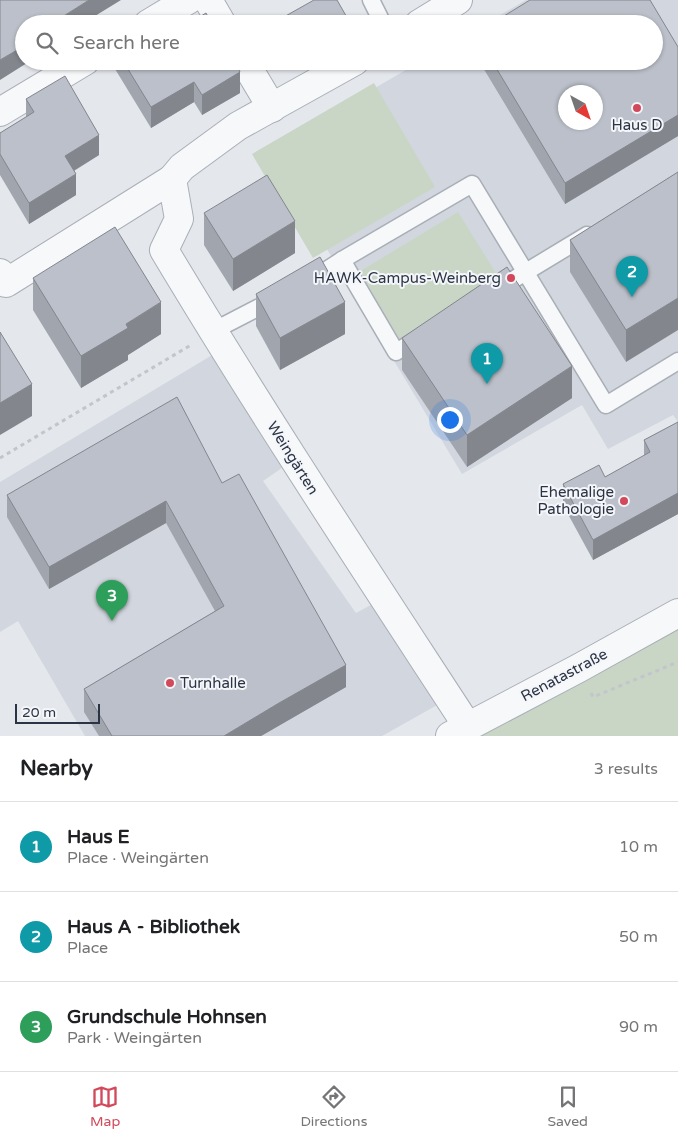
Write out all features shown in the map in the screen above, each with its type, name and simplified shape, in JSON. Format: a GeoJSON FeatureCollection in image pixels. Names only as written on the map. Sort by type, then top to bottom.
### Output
{"type":"FeatureCollection","features":[{"type":"Feature","properties":{"kind":"street"},"geometry":{"type":"LineString","coordinates":[[163,15],[188,0]]}},
{"type":"Feature","properties":{"kind":"street"},"geometry":{"type":"LineString","coordinates":[[208,0],[217,15]]}},
{"type":"Feature","properties":{"kind":"street"},"geometry":{"type":"LineString","coordinates":[[434,15],[458,0]]}},
{"type":"Feature","properties":{"kind":"street"},"geometry":{"type":"LineString","coordinates":[[0,112],[70,70]]}},
{"type":"Feature","properties":{"kind":"street"},"geometry":{"type":"LineString","coordinates":[[249,70],[272,108]]}},
{"type":"Feature","properties":{"kind":"street"},"geometry":{"type":"LineString","coordinates":[[0,273],[6,283],[172,178],[182,167],[238,126],[339,70]]}},
{"type":"Feature","properties":{"kind":"street","name":"Weingärten"},"geometry":{"type":"LineString","coordinates":[[172,178],[179,219],[164,250],[459,731]]}},
{"type":"Feature","properties":{"kind":"street","name":"Renatastraße"},"geometry":{"type":"LineString","coordinates":[[459,731],[678,613]]}},
{"type":"Feature","properties":{"kind":"lane"},"geometry":{"type":"LineString","coordinates":[[370,0],[378,15]]}},
{"type":"Feature","properties":{"kind":"lane"},"geometry":{"type":"LineString","coordinates":[[213,331],[310,281],[342,260],[472,184],[606,405],[676,365]]}},
{"type":"Feature","properties":{"kind":"lane"},"geometry":{"type":"LineString","coordinates":[[501,287],[602,226]]}},
{"type":"Feature","properties":{"kind":"lane"},"geometry":{"type":"LineString","coordinates":[[342,260],[396,352],[437,327]]}},
{"type":"Feature","properties":{"kind":"path"},"geometry":{"type":"LineString","coordinates":[[0,458],[213,331]]}},
{"type":"Feature","properties":{"kind":"path"},"geometry":{"type":"LineString","coordinates":[[579,668],[593,697],[678,662]]}},
{"type":"Feature","properties":{"kind":"shaded area","name":"HAWK-Campus-Weinberg"},"geometry":{"type":"Polygon","coordinates":[[[526,0],[678,0],[678,422],[673,415],[608,449],[582,405],[462,474],[268,151],[406,70],[663,70],[663,15],[500,15],[526,0]]]}},
{"type":"Feature","properties":{"kind":"shaded area"},"geometry":{"type":"Polygon","coordinates":[[[214,354],[282,468],[263,481],[356,613],[380,600],[439,704],[382,736],[85,736],[18,621],[0,632],[0,482],[214,354]]]}},
{"type":"Feature","properties":{"kind":"green space"},"geometry":{"type":"Polygon","coordinates":[[[374,83],[435,187],[313,258],[252,154],[374,83]]]}},
{"type":"Feature","properties":{"kind":"green space"},"geometry":{"type":"Polygon","coordinates":[[[458,212],[502,283],[402,343],[359,272],[458,212]]]}},
{"type":"Feature","properties":{"kind":"green space"},"geometry":{"type":"Polygon","coordinates":[[[678,627],[678,736],[481,736],[678,627]]]}},
{"type":"Feature","properties":{"kind":"building"},"geometry":{"type":"Polygon","coordinates":[[[0,0],[89,0],[65,15],[15,15],[15,51],[0,60],[0,0]]]}},
{"type":"Feature","properties":{"kind":"building"},"geometry":{"type":"Polygon","coordinates":[[[314,0],[337,0],[346,15],[287,15],[314,0]]]}},
{"type":"Feature","properties":{"kind":"building","name":"Haus D"},"geometry":{"type":"Polygon","coordinates":[[[530,0],[650,0],[659,15],[506,15],[530,0]]]}},
{"type":"Feature","properties":{"kind":"building","name":"Haus D"},"geometry":{"type":"Polygon","coordinates":[[[663,22],[678,47],[678,115],[565,183],[497,70],[663,70],[663,22]]]}},
{"type":"Feature","properties":{"kind":"building"},"geometry":{"type":"Polygon","coordinates":[[[128,70],[239,70],[240,72],[202,95],[194,82],[151,107],[128,70]]]}},
{"type":"Feature","properties":{"kind":"building"},"geometry":{"type":"Polygon","coordinates":[[[65,76],[99,135],[65,156],[76,174],[29,203],[0,154],[0,133],[34,112],[26,99],[65,76]]]}},
{"type":"Feature","properties":{"kind":"building"},"geometry":{"type":"Polygon","coordinates":[[[678,172],[678,298],[626,330],[570,240],[678,172]]]}},
{"type":"Feature","properties":{"kind":"building"},"geometry":{"type":"Polygon","coordinates":[[[267,175],[295,221],[233,259],[204,213],[267,175]]]}},
{"type":"Feature","properties":{"kind":"building"},"geometry":{"type":"Polygon","coordinates":[[[115,227],[161,302],[126,324],[128,328],[81,356],[33,278],[115,227]]]}},
{"type":"Feature","properties":{"kind":"building"},"geometry":{"type":"Polygon","coordinates":[[[320,257],[345,302],[280,338],[256,294],[320,257]]]}},
{"type":"Feature","properties":{"kind":"building"},"geometry":{"type":"Polygon","coordinates":[[[507,267],[572,366],[467,435],[402,338],[507,267]]]}},
{"type":"Feature","properties":{"kind":"building"},"geometry":{"type":"Polygon","coordinates":[[[0,332],[32,384],[0,403],[0,332]]]}},
{"type":"Feature","properties":{"kind":"building"},"geometry":{"type":"Polygon","coordinates":[[[177,397],[222,483],[239,474],[346,665],[224,736],[112,736],[84,689],[224,606],[166,501],[49,567],[7,495],[177,397]]]}},
{"type":"Feature","properties":{"kind":"building","name":"Ehemalige Pathologie"},"geometry":{"type":"Polygon","coordinates":[[[678,422],[678,493],[593,540],[563,484],[599,465],[605,477],[650,452],[644,440],[678,422]]]}},
{"type":"Feature","properties":{"kind":"place","name":"Haus D"},"geometry":{"type":"Point","coordinates":[637,108]}},
{"type":"Feature","properties":{"kind":"place","name":"HAWK-Campus-Weinberg"},"geometry":{"type":"Point","coordinates":[511,278]}},
{"type":"Feature","properties":{"kind":"place","name":"Haus A - Bibliothek"},"geometry":{"type":"Point","coordinates":[632,297]}},
{"type":"Feature","properties":{"kind":"place","name":"Haus E"},"geometry":{"type":"Point","coordinates":[487,384]}},
{"type":"Feature","properties":{"kind":"place","name":"Ehemalige Pathologie"},"geometry":{"type":"Point","coordinates":[624,501]}},
{"type":"Feature","properties":{"kind":"place","name":"Grundschule Hohnsen"},"geometry":{"type":"Point","coordinates":[112,621]}},
{"type":"Feature","properties":{"kind":"place","name":"Turnhalle"},"geometry":{"type":"Point","coordinates":[170,683]}}]}
